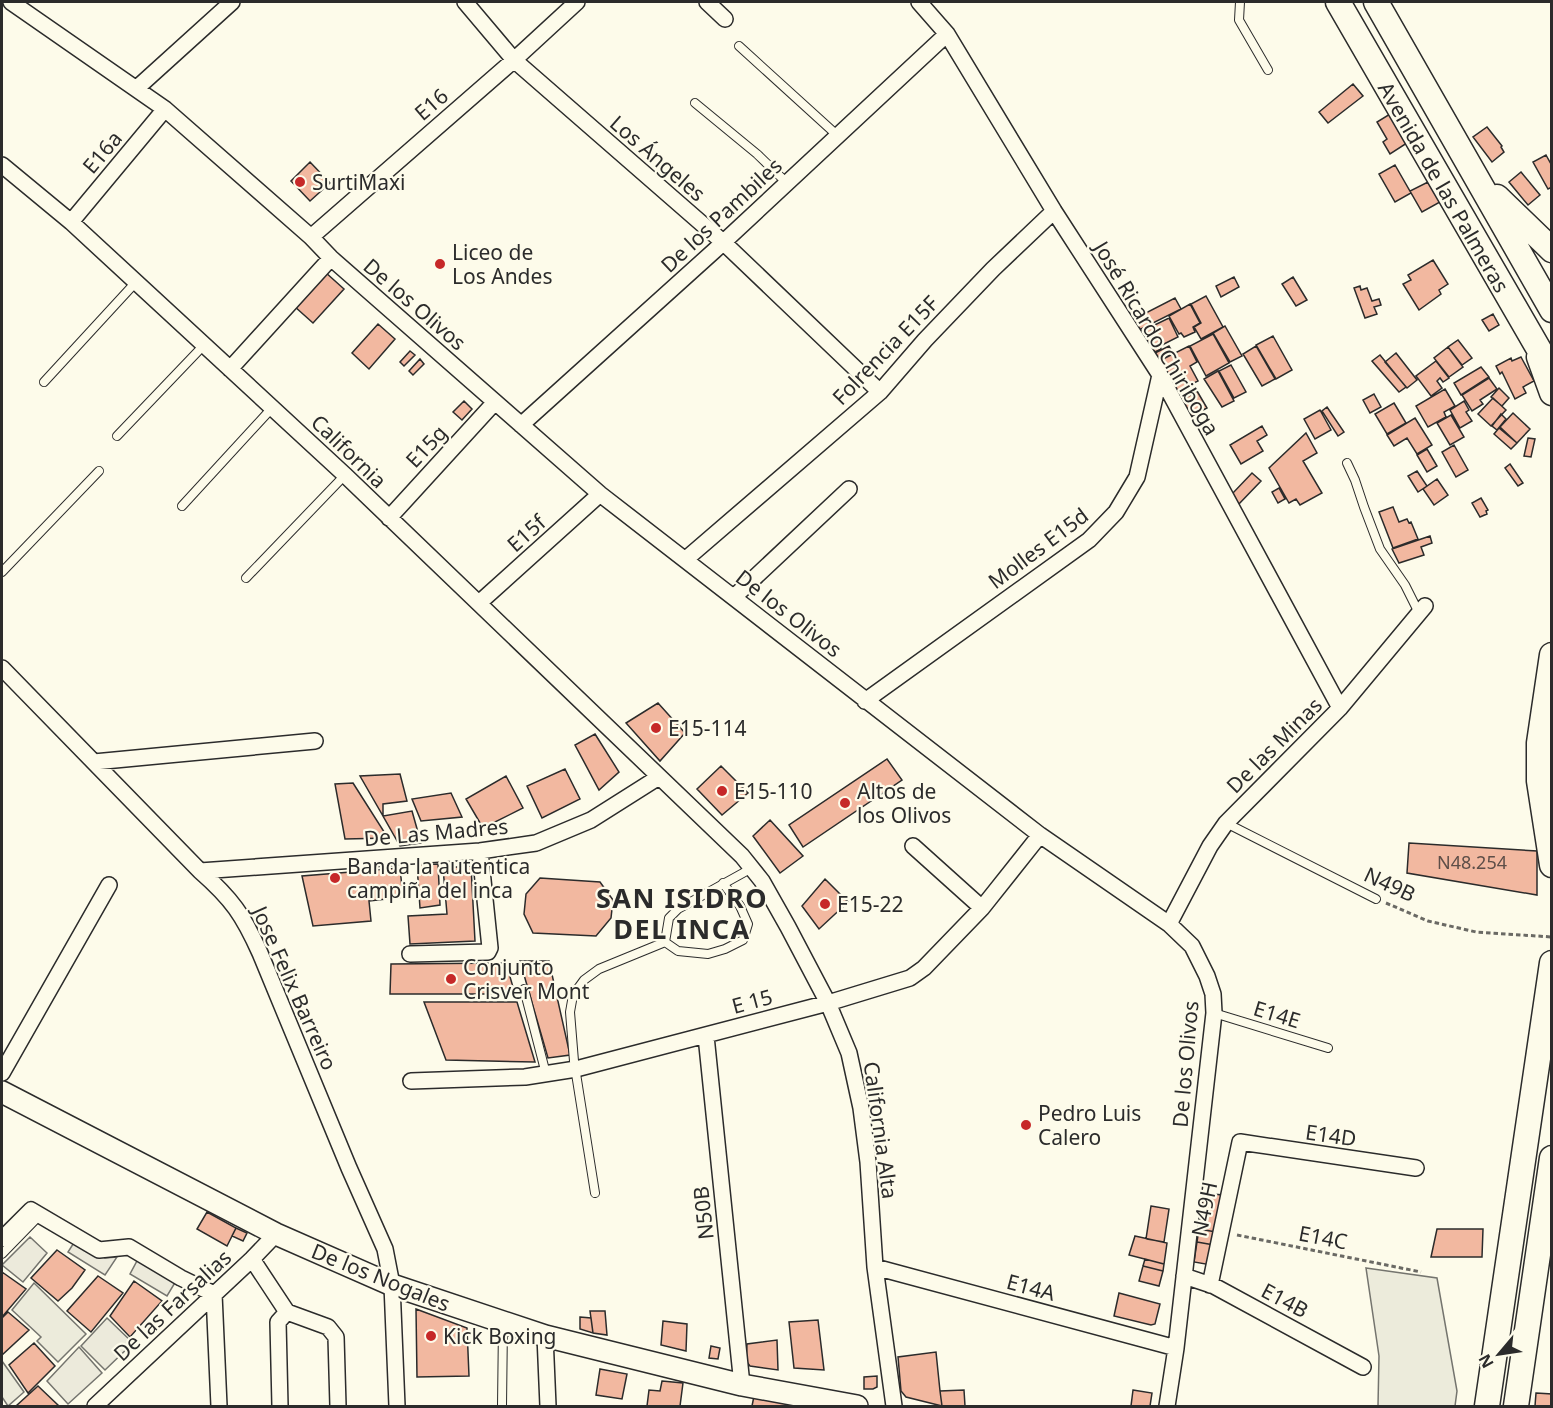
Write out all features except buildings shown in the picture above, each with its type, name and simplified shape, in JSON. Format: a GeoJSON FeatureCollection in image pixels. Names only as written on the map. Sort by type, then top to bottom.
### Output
{"type":"FeatureCollection","features":[{"type":"Feature","properties":{"kind":"main road","name":"Avenida de las Palmeras"},"geometry":{"type":"LineString","coordinates":[[1338,2],[1551,372]]}},
{"type":"Feature","properties":{"kind":"main road","name":"Avenida de las Palmeras"},"geometry":{"type":"LineString","coordinates":[[1376,2],[1551,310]]}},
{"type":"Feature","properties":{"kind":"main road"},"geometry":{"type":"LineString","coordinates":[[1476,176],[1551,250]]}},
{"type":"Feature","properties":{"kind":"main road"},"geometry":{"type":"LineString","coordinates":[[1536,347],[1551,393]]}},
{"type":"Feature","properties":{"kind":"main road"},"geometry":{"type":"LineString","coordinates":[[1551,655],[1539,743],[1539,781],[1551,865]]}},
{"type":"Feature","properties":{"kind":"main road"},"geometry":{"type":"LineString","coordinates":[[1487,1407],[1551,963]]}},
{"type":"Feature","properties":{"kind":"main road"},"geometry":{"type":"LineString","coordinates":[[1516,1407],[1551,1158]]}},
{"type":"Feature","properties":{"kind":"street","name":"De los Olivos"},"geometry":{"type":"LineString","coordinates":[[11,2],[165,109],[600,494],[1040,835],[1169,924],[1192,946],[1213,994],[1214,1013],[1176,1348],[1167,1407]]}},
{"type":"Feature","properties":{"kind":"street"},"geometry":{"type":"LineString","coordinates":[[137,88],[232,2]]}},
{"type":"Feature","properties":{"kind":"street","name":"Los Ángeles"},"geometry":{"type":"LineString","coordinates":[[465,2],[514,60],[724,243],[880,392]]}},
{"type":"Feature","properties":{"kind":"street","name":"E16"},"geometry":{"type":"LineString","coordinates":[[311,237],[577,2]]}},
{"type":"Feature","properties":{"kind":"street"},"geometry":{"type":"LineString","coordinates":[[707,2],[725,19]]}},
{"type":"Feature","properties":{"kind":"street","name":"José Ricardo Chiriboga"},"geometry":{"type":"LineString","coordinates":[[919,2],[947,34],[1054,211],[1160,375],[1340,708]]}},
{"type":"Feature","properties":{"kind":"street","name":"De los Pambiles"},"geometry":{"type":"LineString","coordinates":[[521,424],[724,243],[947,34]]}},
{"type":"Feature","properties":{"kind":"street","name":"E16a"},"geometry":{"type":"LineString","coordinates":[[71,222],[165,109]]}},
{"type":"Feature","properties":{"kind":"street","name":"California"},"geometry":{"type":"LineString","coordinates":[[2,165],[71,222],[345,475],[659,777]]}},
{"type":"Feature","properties":{"kind":"street","name":"Folrencia E15F"},"geometry":{"type":"LineString","coordinates":[[686,559],[880,392],[932,332],[1054,211]]}},
{"type":"Feature","properties":{"kind":"street"},"geometry":{"type":"LineString","coordinates":[[230,369],[331,258]]}},
{"type":"Feature","properties":{"kind":"street","name":"Molles E15d"},"geometry":{"type":"LineString","coordinates":[[865,701],[1089,540],[1116,512],[1137,477],[1160,375]]}},
{"type":"Feature","properties":{"kind":"street","name":"E15g"},"geometry":{"type":"LineString","coordinates":[[388,518],[495,402]]}},
{"type":"Feature","properties":{"kind":"street"},"geometry":{"type":"LineString","coordinates":[[734,597],[849,489]]}},
{"type":"Feature","properties":{"kind":"street","name":"E15f"},"geometry":{"type":"LineString","coordinates":[[479,603],[600,494]]}},
{"type":"Feature","properties":{"kind":"street","name":"De las Minas"},"geometry":{"type":"LineString","coordinates":[[1169,924],[1210,846],[1226,824],[1340,708],[1422,610]]}},
{"type":"Feature","properties":{"kind":"street","name":"Jose Felix Barreiro"},"geometry":{"type":"LineString","coordinates":[[2,668],[234,904],[252,936],[349,1168],[382,1240],[392,1285],[397,1407]]}},
{"type":"Feature","properties":{"kind":"street"},"geometry":{"type":"LineString","coordinates":[[94,762],[315,741]]}},
{"type":"Feature","properties":{"kind":"street","name":"De Las Madres"},"geometry":{"type":"LineString","coordinates":[[200,871],[480,852],[536,843],[591,820],[659,777]]}},
{"type":"Feature","properties":{"kind":"street","name":"California Alta"},"geometry":{"type":"LineString","coordinates":[[659,777],[752,868],[762,881],[828,1002],[849,1053],[859,1099],[868,1162],[875,1267],[894,1407]]}},
{"type":"Feature","properties":{"kind":"street","name":"E 15"},"geometry":{"type":"LineString","coordinates":[[411,1081],[525,1077],[576,1069],[706,1036],[910,978],[918,973],[982,908],[1040,835]]}},
{"type":"Feature","properties":{"kind":"street"},"geometry":{"type":"LineString","coordinates":[[913,846],[982,908]]}},
{"type":"Feature","properties":{"kind":"street"},"geometry":{"type":"LineString","coordinates":[[410,954],[488,952],[490,948],[480,852]]}},
{"type":"Feature","properties":{"kind":"street"},"geometry":{"type":"LineString","coordinates":[[2,1073],[109,885]]}},
{"type":"Feature","properties":{"kind":"street","name":"N50B"},"geometry":{"type":"LineString","coordinates":[[706,1036],[742,1385]]}},
{"type":"Feature","properties":{"kind":"street","name":"De los Nogales"},"geometry":{"type":"LineString","coordinates":[[2,1092],[276,1234],[392,1285],[546,1336],[742,1385],[857,1407]]}},
{"type":"Feature","properties":{"kind":"street","name":"E14D"},"geometry":{"type":"LineString","coordinates":[[1240,1142],[1416,1168]]}},
{"type":"Feature","properties":{"kind":"street","name":"N49H"},"geometry":{"type":"LineString","coordinates":[[1210,1285],[1240,1142]]}},
{"type":"Feature","properties":{"kind":"street"},"geometry":{"type":"LineString","coordinates":[[2,1239],[35,1213],[99,1250],[129,1247],[181,1278],[214,1294],[219,1407]]}},
{"type":"Feature","properties":{"kind":"street","name":"De las Farsalias"},"geometry":{"type":"LineString","coordinates":[[95,1407],[276,1234]]}},
{"type":"Feature","properties":{"kind":"street"},"geometry":{"type":"LineString","coordinates":[[252,1259],[287,1312],[333,1331],[336,1337],[338,1407]]}},
{"type":"Feature","properties":{"kind":"street","name":"E14A"},"geometry":{"type":"LineString","coordinates":[[875,1267],[1176,1348]]}},
{"type":"Feature","properties":{"kind":"street","name":"E14B"},"geometry":{"type":"LineString","coordinates":[[1184,1276],[1210,1285],[1363,1367]]}},
{"type":"Feature","properties":{"kind":"street"},"geometry":{"type":"LineString","coordinates":[[280,1407],[278,1322],[287,1312]]}},
{"type":"Feature","properties":{"kind":"street"},"geometry":{"type":"LineString","coordinates":[[546,1336],[548,1407]]}},
{"type":"Feature","properties":{"kind":"lane"},"geometry":{"type":"LineString","coordinates":[[1240,2],[1239,20],[1268,69]]}},
{"type":"Feature","properties":{"kind":"lane"},"geometry":{"type":"LineString","coordinates":[[739,46],[838,136]]}},
{"type":"Feature","properties":{"kind":"lane"},"geometry":{"type":"LineString","coordinates":[[695,103],[757,154],[787,183]]}},
{"type":"Feature","properties":{"kind":"lane"},"geometry":{"type":"LineString","coordinates":[[44,382],[136,282]]}},
{"type":"Feature","properties":{"kind":"lane"},"geometry":{"type":"LineString","coordinates":[[117,436],[204,345]]}},
{"type":"Feature","properties":{"kind":"lane"},"geometry":{"type":"LineString","coordinates":[[182,506],[272,408]]}},
{"type":"Feature","properties":{"kind":"lane"},"geometry":{"type":"LineString","coordinates":[[1347,463],[1380,549],[1422,610]]}},
{"type":"Feature","properties":{"kind":"lane"},"geometry":{"type":"LineString","coordinates":[[2,572],[99,471]]}},
{"type":"Feature","properties":{"kind":"lane"},"geometry":{"type":"LineString","coordinates":[[246,578],[345,475]]}},
{"type":"Feature","properties":{"kind":"lane","name":"N49B"},"geometry":{"type":"LineString","coordinates":[[1226,824],[1376,899]]}},
{"type":"Feature","properties":{"kind":"lane"},"geometry":{"type":"LineString","coordinates":[[665,942],[669,918],[678,909],[752,868]]}},
{"type":"Feature","properties":{"kind":"lane"},"geometry":{"type":"LineString","coordinates":[[665,942],[678,951],[708,954],[743,940],[748,924],[740,906],[723,883]]}},
{"type":"Feature","properties":{"kind":"lane"},"geometry":{"type":"LineString","coordinates":[[595,1193],[576,1069],[570,1012],[573,995],[584,980],[599,969],[665,942]]}},
{"type":"Feature","properties":{"kind":"lane"},"geometry":{"type":"LineString","coordinates":[[524,988],[546,1074]]}},
{"type":"Feature","properties":{"kind":"lane","name":"E14E"},"geometry":{"type":"LineString","coordinates":[[1214,1013],[1328,1048]]}},
{"type":"Feature","properties":{"kind":"lane"},"geometry":{"type":"LineString","coordinates":[[2,1254],[35,1213]]}},
{"type":"Feature","properties":{"kind":"lane"},"geometry":{"type":"LineString","coordinates":[[502,1407],[503,1323]]}},
{"type":"Feature","properties":{"kind":"path","name":"N49B"},"geometry":{"type":"LineString","coordinates":[[1376,899],[1428,921],[1476,932],[1551,937]]}},
{"type":"Feature","properties":{"kind":"path","name":"E14C"},"geometry":{"type":"LineString","coordinates":[[1220,1232],[1421,1272]]}},
{"type":"Feature","properties":{"kind":"shaded area"},"geometry":{"type":"Polygon","coordinates":[[[30,1237],[47,1253],[23,1282],[2,1265],[30,1237]]]}},
{"type":"Feature","properties":{"kind":"shaded area"},"geometry":{"type":"Polygon","coordinates":[[[75,1241],[105,1258],[117,1257],[105,1275],[68,1252],[75,1241]]]}},
{"type":"Feature","properties":{"kind":"shaded area"},"geometry":{"type":"Polygon","coordinates":[[[138,1259],[176,1281],[167,1296],[130,1274],[138,1259]]]}},
{"type":"Feature","properties":{"kind":"shaded area"},"geometry":{"type":"Polygon","coordinates":[[[1366,1268],[1437,1278],[1457,1391],[1455,1406],[1378,1406],[1379,1356],[1366,1268]]]}},
{"type":"Feature","properties":{"kind":"shaded area"},"geometry":{"type":"Polygon","coordinates":[[[34,1283],[86,1334],[58,1362],[37,1341],[41,1337],[12,1310],[34,1283]]]}},
{"type":"Feature","properties":{"kind":"shaded area"},"geometry":{"type":"Polygon","coordinates":[[[107,1318],[133,1343],[105,1370],[81,1346],[107,1318]]]}},
{"type":"Feature","properties":{"kind":"shaded area"},"geometry":{"type":"Polygon","coordinates":[[[79,1347],[102,1373],[68,1404],[47,1381],[79,1347]]]}},
{"type":"Feature","properties":{"kind":"shaded area"},"geometry":{"type":"Polygon","coordinates":[[[2,1361],[24,1392],[8,1406],[2,1397],[2,1361]]]}},
{"type":"Feature","properties":{"kind":"place","name":"SurtiMaxi"},"geometry":{"type":"Point","coordinates":[300,182]}},
{"type":"Feature","properties":{"kind":"place","name":"Liceo de Los Andes"},"geometry":{"type":"Point","coordinates":[440,264]}},
{"type":"Feature","properties":{"kind":"place","name":"E15-114"},"geometry":{"type":"Point","coordinates":[656,728]}},
{"type":"Feature","properties":{"kind":"place","name":"E15-110"},"geometry":{"type":"Point","coordinates":[722,791]}},
{"type":"Feature","properties":{"kind":"place","name":"Altos de los Olivos"},"geometry":{"type":"Point","coordinates":[845,803]}},
{"type":"Feature","properties":{"kind":"place","name":"Banda la autentica campiña del inca"},"geometry":{"type":"Point","coordinates":[335,878]}},
{"type":"Feature","properties":{"kind":"place","name":"E15-22"},"geometry":{"type":"Point","coordinates":[825,904]}},
{"type":"Feature","properties":{"kind":"place","name":"Conjunto Crisver Mont"},"geometry":{"type":"Point","coordinates":[451,979]}},
{"type":"Feature","properties":{"kind":"place","name":"Pedro Luis Calero"},"geometry":{"type":"Point","coordinates":[1026,1125]}},
{"type":"Feature","properties":{"kind":"place","name":"Kick Boxing"},"geometry":{"type":"Point","coordinates":[431,1336]}},
{"type":"Feature","properties":{"kind":"district","name":"SAN ISIDRO DEL INCA"},"geometry":{"type":"Point","coordinates":[682,912]}}]}
